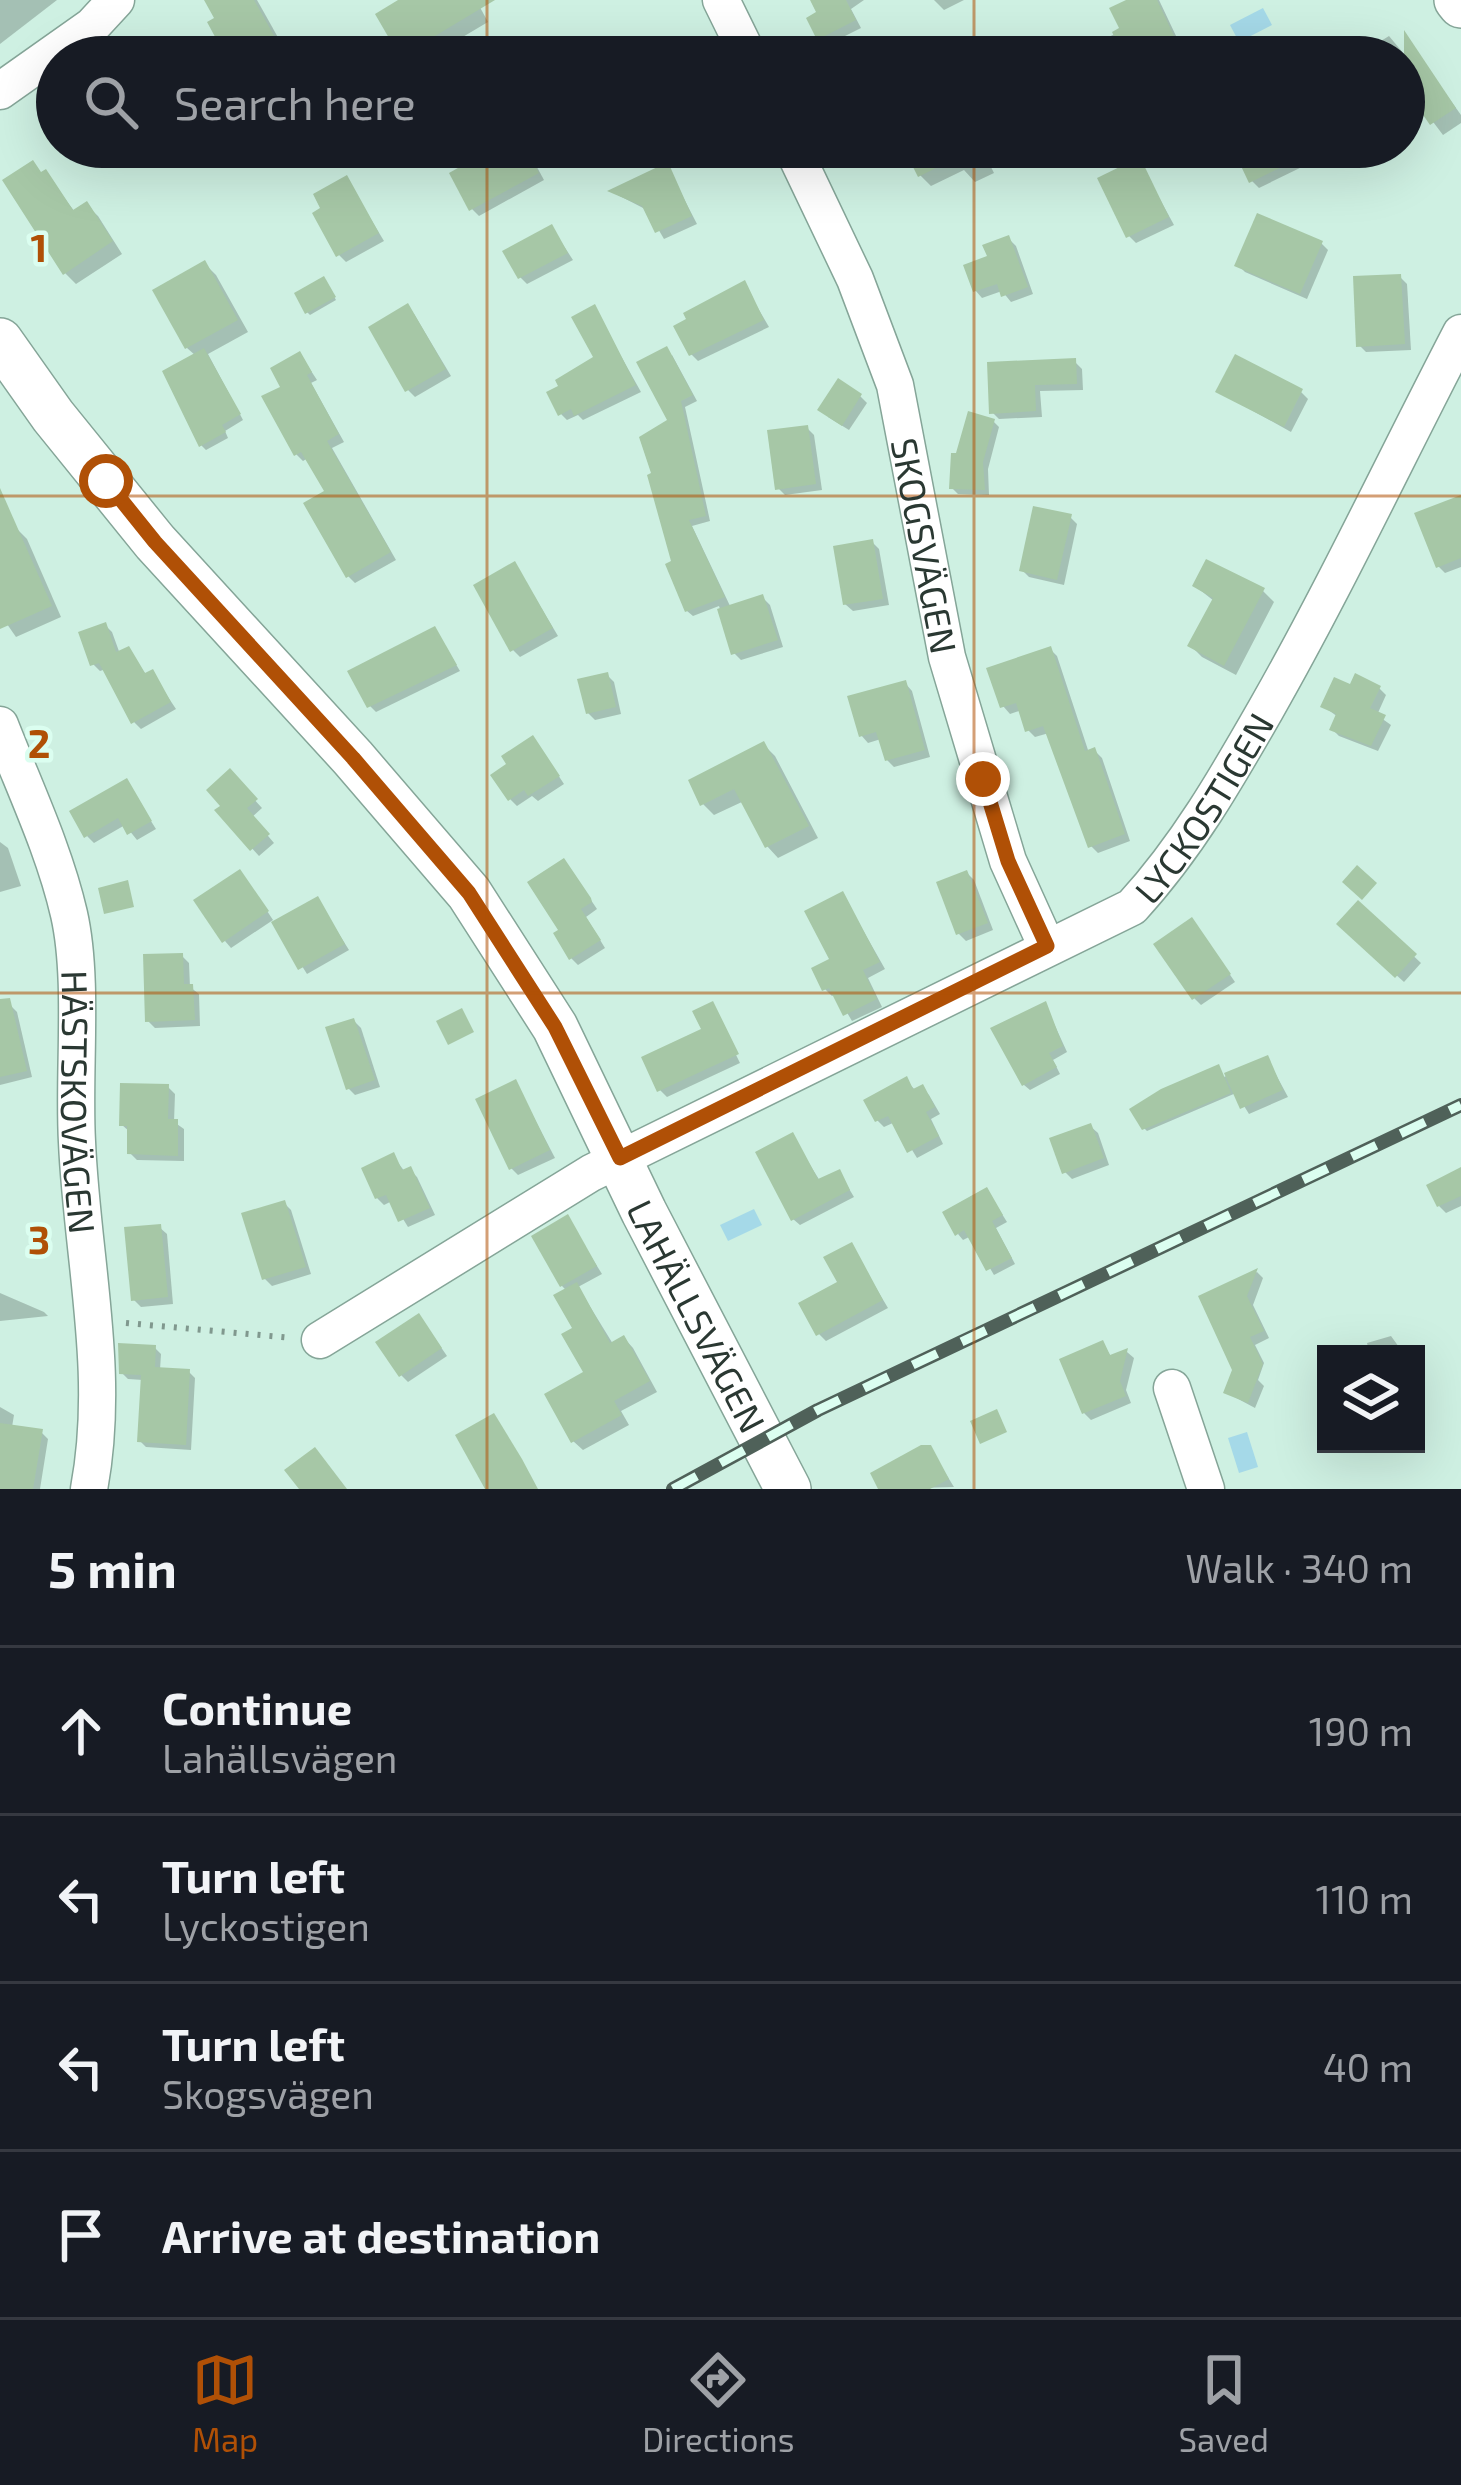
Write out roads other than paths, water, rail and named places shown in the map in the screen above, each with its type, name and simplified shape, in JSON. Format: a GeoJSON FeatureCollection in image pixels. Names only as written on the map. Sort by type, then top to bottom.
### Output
{"type":"FeatureCollection","features":[{"type":"Feature","properties":{"kind":"street"},"geometry":{"type":"LineString","coordinates":[[78,36],[116,0]]}},
{"type":"Feature","properties":{"kind":"street"},"geometry":{"type":"LineString","coordinates":[[721,0],[739,36]]}},
{"type":"Feature","properties":{"kind":"street"},"geometry":{"type":"LineString","coordinates":[[0,92],[36,66]]}},
{"type":"Feature","properties":{"kind":"street","name":"SKOGSVÄGEN"},"geometry":{"type":"LineString","coordinates":[[802,168],[855,279],[895,386],[946,657],[1008,861],[1047,946]]}},
{"type":"Feature","properties":{"kind":"street","name":"LYCKOSTIGEN"},"geometry":{"type":"LineString","coordinates":[[320,1340],[620,1158],[1132,907],[1163,873],[1215,797],[1317,620],[1461,333]]}},
{"type":"Feature","properties":{"kind":"street","name":"LAHÄLLSVÄGEN"},"geometry":{"type":"LineString","coordinates":[[0,341],[52,416],[155,542],[469,893],[555,1027],[788,1489]]}},
{"type":"Feature","properties":{"kind":"street","name":"HÄSTSKOVÄGEN"},"geometry":{"type":"LineString","coordinates":[[0,724],[52,860],[74,938],[77,1148],[95,1321],[98,1425],[89,1489]]}},
{"type":"Feature","properties":{"kind":"street"},"geometry":{"type":"LineString","coordinates":[[1172,1388],[1206,1489]]}},
{"type":"Feature","properties":{"kind":"water"},"geometry":{"type":"Polygon","coordinates":[[[1263,8],[1272,25],[1251,36],[1236,36],[1230,25],[1263,8]]]}},
{"type":"Feature","properties":{"kind":"water"},"geometry":{"type":"Polygon","coordinates":[[[754,1209],[762,1225],[728,1241],[720,1225],[754,1209]]]}},
{"type":"Feature","properties":{"kind":"water"},"geometry":{"type":"Polygon","coordinates":[[[1247,1432],[1258,1467],[1239,1473],[1228,1438],[1247,1432]]]}},
{"type":"Feature","properties":{"kind":"railway"},"geometry":{"type":"LineString","coordinates":[[673,1489],[818,1410],[1461,1105]]}}]}
